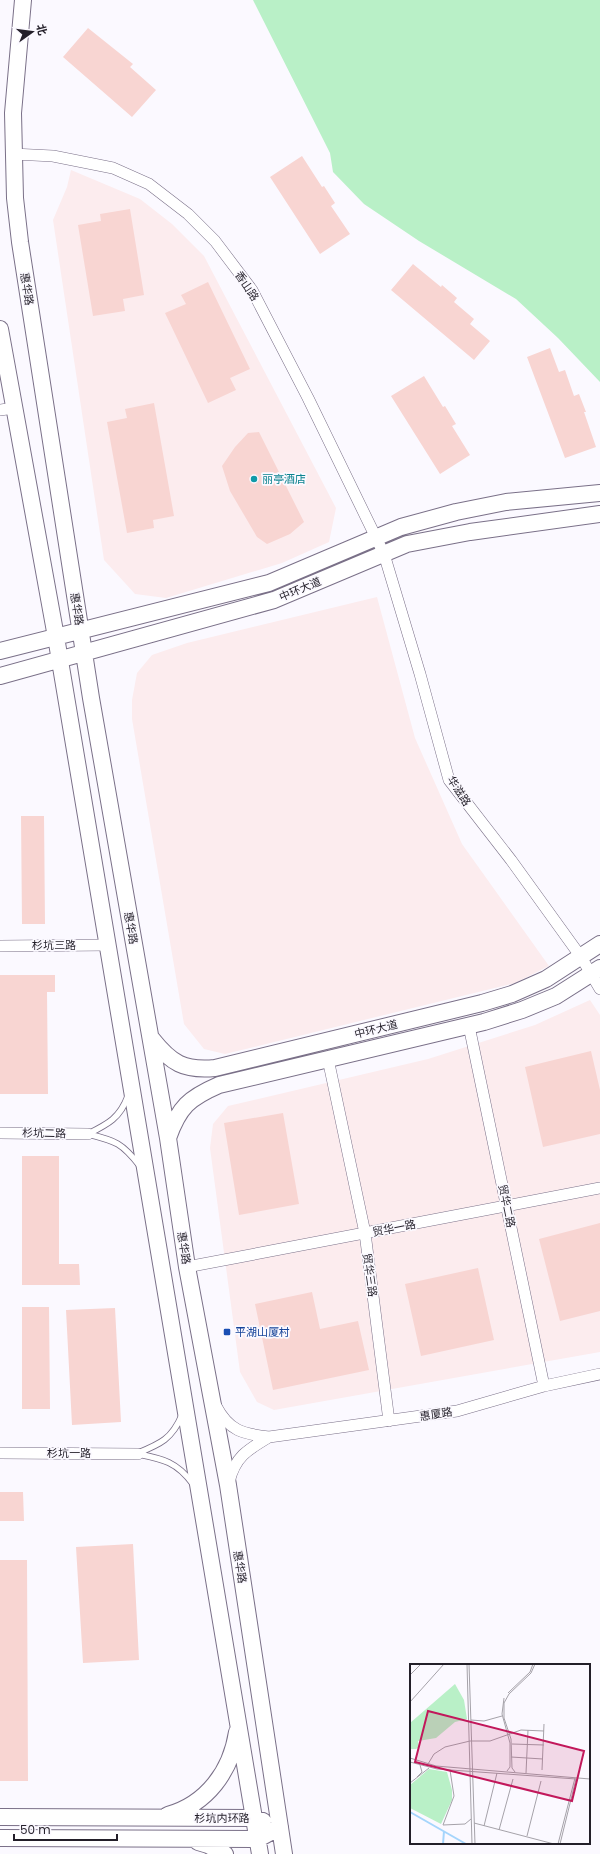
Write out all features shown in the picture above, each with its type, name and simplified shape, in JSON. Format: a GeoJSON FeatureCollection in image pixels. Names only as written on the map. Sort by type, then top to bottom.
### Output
{"type":"FeatureCollection","features":[{"type":"Feature","properties":{"kind":"main road","name":"惠华路"},"geometry":{"type":"LineString","coordinates":[[23,0],[13,113],[15,198],[20,242],[84,653],[168,1138],[187,1268],[228,1485],[284,1854]]}},
{"type":"Feature","properties":{"kind":"main road"},"geometry":{"type":"LineString","coordinates":[[0,329],[7,409],[56,637],[259,1846]]}},
{"type":"Feature","properties":{"kind":"main road","name":"中环大道"},"geometry":{"type":"LineString","coordinates":[[0,651],[268,583],[375,538],[408,526],[456,512],[506,502],[600,493]]}},
{"type":"Feature","properties":{"kind":"main road","name":"中环大道"},"geometry":{"type":"LineString","coordinates":[[0,676],[274,600],[407,544],[470,532],[600,514]]}},
{"type":"Feature","properties":{"kind":"main road","name":"中环大道"},"geometry":{"type":"LineString","coordinates":[[150,1037],[164,1055],[180,1065],[199,1070],[215,1068],[482,1003],[512,994],[546,979],[600,944]]}},
{"type":"Feature","properties":{"kind":"main road","name":"中环大道"},"geometry":{"type":"LineString","coordinates":[[168,1138],[174,1119],[186,1105],[201,1093],[219,1085],[469,1026],[522,1010],[556,996],[595,971]]}},
{"type":"Feature","properties":{"kind":"main road"},"geometry":{"type":"LineString","coordinates":[[155,1818],[177,1812],[196,1802],[212,1789],[224,1771],[234,1748],[238,1723]]}},
{"type":"Feature","properties":{"kind":"main road","name":"杉坑内环路"},"geometry":{"type":"LineString","coordinates":[[0,1817],[254,1818],[280,1827],[259,1846],[187,1839],[0,1838]]}},
{"type":"Feature","properties":{"kind":"main road"},"geometry":{"type":"LineString","coordinates":[[187,1839],[208,1845],[225,1854]]}},
{"type":"Feature","properties":{"kind":"street","name":"香山路"},"geometry":{"type":"LineString","coordinates":[[13,154],[53,156],[113,168],[149,184],[188,214],[214,241],[252,290],[308,398],[375,538]]}},
{"type":"Feature","properties":{"kind":"street","name":"华滋路"},"geometry":{"type":"LineString","coordinates":[[375,538],[384,554],[420,674],[449,780],[511,860],[581,957],[595,971],[600,988]]}},
{"type":"Feature","properties":{"kind":"street","name":"杉坑三路"},"geometry":{"type":"LineString","coordinates":[[0,946],[108,945]]}},
{"type":"Feature","properties":{"kind":"street","name":"贸华二路"},"geometry":{"type":"LineString","coordinates":[[469,1026],[544,1386]]}},
{"type":"Feature","properties":{"kind":"street","name":"贸华三路"},"geometry":{"type":"LineString","coordinates":[[328,1059],[365,1233],[389,1421]]}},
{"type":"Feature","properties":{"kind":"street","name":"杉坑二路"},"geometry":{"type":"LineString","coordinates":[[0,1133],[88,1134]]}},
{"type":"Feature","properties":{"kind":"street","name":"贸华一路"},"geometry":{"type":"LineString","coordinates":[[187,1268],[600,1188]]}},
{"type":"Feature","properties":{"kind":"street","name":"惠厦路"},"geometry":{"type":"LineString","coordinates":[[269,1437],[457,1411],[544,1386],[600,1374]]}},
{"type":"Feature","properties":{"kind":"street"},"geometry":{"type":"LineString","coordinates":[[213,1400],[222,1418],[235,1429],[249,1435],[269,1437]]}},
{"type":"Feature","properties":{"kind":"street"},"geometry":{"type":"LineString","coordinates":[[228,1485],[232,1470],[239,1458],[251,1448],[269,1437]]}},
{"type":"Feature","properties":{"kind":"street","name":"杉坑一路"},"geometry":{"type":"LineString","coordinates":[[0,1453],[138,1454]]}},
{"type":"Feature","properties":{"kind":"lane"},"geometry":{"type":"LineString","coordinates":[[88,1134],[110,1123],[124,1107],[131,1087]]}},
{"type":"Feature","properties":{"kind":"lane"},"geometry":{"type":"LineString","coordinates":[[88,1134],[114,1141],[130,1154],[146,1174]]}},
{"type":"Feature","properties":{"kind":"lane"},"geometry":{"type":"LineString","coordinates":[[138,1454],[163,1443],[177,1428],[185,1408]]}},
{"type":"Feature","properties":{"kind":"lane"},"geometry":{"type":"LineString","coordinates":[[138,1454],[165,1459],[184,1472],[200,1493]]}},
{"type":"Feature","properties":{"kind":"shaded area"},"geometry":{"type":"Polygon","coordinates":[[[71,170],[140,199],[172,224],[204,256],[336,508],[329,542],[282,563],[166,598],[135,594],[104,560],[53,220],[67,187],[71,170]]]}},
{"type":"Feature","properties":{"kind":"shaded area"},"geometry":{"type":"Polygon","coordinates":[[[377,597],[415,738],[462,844],[549,966],[515,983],[225,1054],[204,1049],[184,1024],[132,719],[132,700],[137,673],[152,655],[187,643],[377,597]]]}},
{"type":"Feature","properties":{"kind":"shaded area"},"geometry":{"type":"Polygon","coordinates":[[[590,1000],[600,1015],[600,1352],[274,1410],[257,1402],[240,1372],[210,1148],[213,1124],[228,1106],[428,1059],[535,1025],[590,1000]]]}},
{"type":"Feature","properties":{"kind":"green space"},"geometry":{"type":"Polygon","coordinates":[[[253,0],[600,0],[600,382],[558,338],[516,299],[419,241],[364,204],[333,172],[330,153],[253,0]]]}},
{"type":"Feature","properties":{"kind":"building"},"geometry":{"type":"Polygon","coordinates":[[[88,28],[133,64],[130,67],[156,90],[132,117],[63,57],[88,28]]]}},
{"type":"Feature","properties":{"kind":"building"},"geometry":{"type":"Polygon","coordinates":[[[302,156],[322,187],[324,186],[335,203],[331,206],[350,234],[320,254],[270,177],[302,156]]]}},
{"type":"Feature","properties":{"kind":"building"},"geometry":{"type":"Polygon","coordinates":[[[130,209],[144,295],[123,299],[125,311],[93,316],[78,225],[101,221],[100,214],[130,209]]]}},
{"type":"Feature","properties":{"kind":"building"},"geometry":{"type":"Polygon","coordinates":[[[413,264],[457,298],[454,302],[474,319],[470,324],[490,341],[474,360],[391,290],[413,264]]]}},
{"type":"Feature","properties":{"kind":"building"},"geometry":{"type":"Polygon","coordinates":[[[208,282],[250,369],[230,378],[236,390],[208,403],[165,313],[186,304],[181,295],[208,282]]]}},
{"type":"Feature","properties":{"kind":"building"},"geometry":{"type":"Polygon","coordinates":[[[550,348],[559,372],[565,370],[574,396],[579,394],[596,447],[565,458],[527,357],[550,348]]]}},
{"type":"Feature","properties":{"kind":"building"},"geometry":{"type":"Polygon","coordinates":[[[424,376],[443,407],[445,406],[456,424],[452,426],[470,455],[440,474],[391,396],[424,376]]]}},
{"type":"Feature","properties":{"kind":"building"},"geometry":{"type":"Polygon","coordinates":[[[154,403],[174,516],[153,520],[154,528],[127,533],[107,422],[127,418],[125,409],[154,403]]]}},
{"type":"Feature","properties":{"kind":"building","name":"丽亭酒店"},"geometry":{"type":"Polygon","coordinates":[[[259,432],[304,522],[290,534],[267,544],[257,537],[230,491],[222,466],[235,447],[248,433],[259,432]]]}},
{"type":"Feature","properties":{"kind":"building"},"geometry":{"type":"Polygon","coordinates":[[[21,816],[44,816],[45,924],[22,924],[21,816]]]}},
{"type":"Feature","properties":{"kind":"building"},"geometry":{"type":"Polygon","coordinates":[[[0,975],[55,975],[55,992],[47,992],[48,1094],[0,1094],[0,975]]]}},
{"type":"Feature","properties":{"kind":"building"},"geometry":{"type":"Polygon","coordinates":[[[591,1051],[600,1090],[600,1134],[543,1147],[525,1067],[591,1051]]]}},
{"type":"Feature","properties":{"kind":"building"},"geometry":{"type":"Polygon","coordinates":[[[283,1113],[299,1204],[239,1215],[224,1123],[283,1113]]]}},
{"type":"Feature","properties":{"kind":"building"},"geometry":{"type":"Polygon","coordinates":[[[22,1156],[59,1156],[59,1264],[79,1264],[80,1285],[22,1285],[22,1156]]]}},
{"type":"Feature","properties":{"kind":"building"},"geometry":{"type":"Polygon","coordinates":[[[600,1223],[600,1311],[560,1321],[539,1239],[600,1223]]]}},
{"type":"Feature","properties":{"kind":"building"},"geometry":{"type":"Polygon","coordinates":[[[478,1268],[494,1340],[421,1356],[405,1284],[478,1268]]]}},
{"type":"Feature","properties":{"kind":"building"},"geometry":{"type":"Polygon","coordinates":[[[312,1292],[320,1329],[358,1321],[369,1370],[273,1390],[255,1304],[312,1292]]]}},
{"type":"Feature","properties":{"kind":"building"},"geometry":{"type":"Polygon","coordinates":[[[22,1307],[49,1307],[50,1409],[22,1409],[22,1307]]]}},
{"type":"Feature","properties":{"kind":"building"},"geometry":{"type":"Polygon","coordinates":[[[115,1308],[121,1422],[72,1425],[66,1310],[115,1308]]]}},
{"type":"Feature","properties":{"kind":"building"},"geometry":{"type":"Polygon","coordinates":[[[0,1492],[23,1492],[24,1521],[0,1521],[0,1492]]]}},
{"type":"Feature","properties":{"kind":"building"},"geometry":{"type":"Polygon","coordinates":[[[133,1544],[139,1660],[83,1663],[76,1547],[133,1544]]]}},
{"type":"Feature","properties":{"kind":"building"},"geometry":{"type":"Polygon","coordinates":[[[0,1560],[27,1560],[28,1781],[0,1781],[0,1560]]]}},
{"type":"Feature","properties":{"kind":"place","name":"丽亭酒店"},"geometry":{"type":"Point","coordinates":[254,479]}},
{"type":"Feature","properties":{"kind":"place","name":"平湖山厦村"},"geometry":{"type":"Point","coordinates":[227,1332]}}]}
